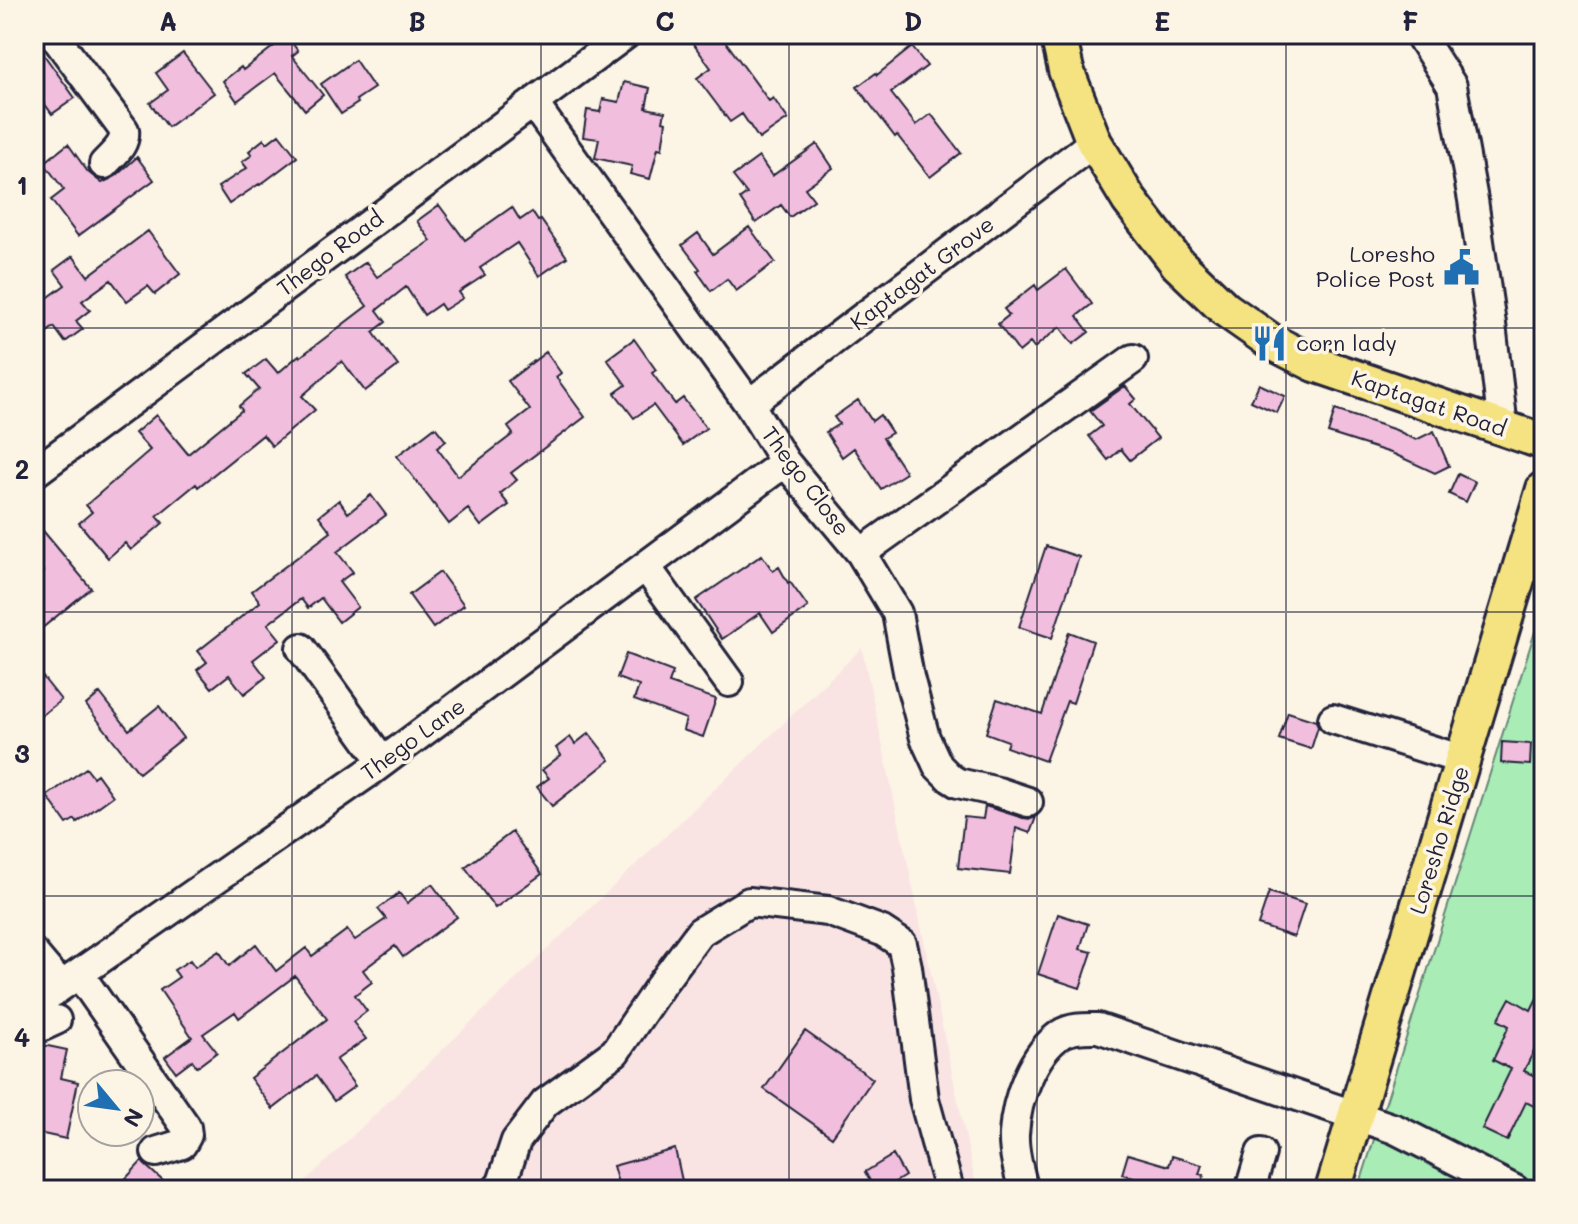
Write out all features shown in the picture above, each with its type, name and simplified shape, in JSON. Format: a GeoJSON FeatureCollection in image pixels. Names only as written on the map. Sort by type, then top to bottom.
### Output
{"type":"FeatureCollection","features":[{"type":"Feature","properties":{"kind":"main road","name":"Kaptagat Road"},"geometry":{"type":"LineString","coordinates":[[1058,34],[1066,70],[1094,142],[1129,200],[1178,264],[1225,309],[1272,342],[1315,364],[1544,442]]}},
{"type":"Feature","properties":{"kind":"main road","name":"Loresho Ridge"},"geometry":{"type":"LineString","coordinates":[[1333,1190],[1544,489]]}},
{"type":"Feature","properties":{"kind":"street"},"geometry":{"type":"LineString","coordinates":[[53,34],[124,130],[125,138],[121,146],[104,164]]}},
{"type":"Feature","properties":{"kind":"street","name":"Thego Road"},"geometry":{"type":"LineString","coordinates":[[34,473],[626,34]]}},
{"type":"Feature","properties":{"kind":"street"},"geometry":{"type":"LineString","coordinates":[[1419,34],[1452,86],[1473,200],[1503,428]]}},
{"type":"Feature","properties":{"kind":"street","name":"Thego Close"},"geometry":{"type":"LineString","coordinates":[[533,103],[749,404],[785,462],[861,553],[897,613],[925,738],[938,766],[958,783],[1028,802]]}},
{"type":"Feature","properties":{"kind":"street","name":"Kaptagat Grove"},"geometry":{"type":"LineString","coordinates":[[749,404],[1094,142]]}},
{"type":"Feature","properties":{"kind":"street"},"geometry":{"type":"LineString","coordinates":[[861,553],[1133,359]]}},
{"type":"Feature","properties":{"kind":"street","name":"Thego Lane"},"geometry":{"type":"LineString","coordinates":[[41,1018],[70,980],[383,762],[785,462]]}},
{"type":"Feature","properties":{"kind":"street"},"geometry":{"type":"LineString","coordinates":[[646,567],[729,682]]}},
{"type":"Feature","properties":{"kind":"street"},"geometry":{"type":"LineString","coordinates":[[301,648],[383,762]]}},
{"type":"Feature","properties":{"kind":"street"},"geometry":{"type":"LineString","coordinates":[[1333,719],[1463,760]]}},
{"type":"Feature","properties":{"kind":"street"},"geometry":{"type":"LineString","coordinates":[[496,1190],[502,1183],[516,1141],[545,1103],[615,1052],[700,932],[749,902],[828,911],[882,931],[902,944],[924,1099],[949,1190]]}},
{"type":"Feature","properties":{"kind":"street"},"geometry":{"type":"LineString","coordinates":[[34,954],[70,980],[186,1127],[187,1135],[182,1144],[156,1152]]}},
{"type":"Feature","properties":{"kind":"street"},"geometry":{"type":"LineString","coordinates":[[1024,1190],[1013,1137],[1017,1105],[1037,1061],[1063,1033],[1080,1028],[1098,1028],[1395,1129],[1515,1190]]}},
{"type":"Feature","properties":{"kind":"street"},"geometry":{"type":"LineString","coordinates":[[1250,1190],[1261,1153]]}},
{"type":"Feature","properties":{"kind":"shaded area"},"geometry":{"type":"Polygon","coordinates":[[[862,648],[977,1190],[296,1190],[862,648]]]}},
{"type":"Feature","properties":{"kind":"green space"},"geometry":{"type":"Polygon","coordinates":[[[1544,603],[1544,1190],[1358,1190],[1544,603]]]}},
{"type":"Feature","properties":{"kind":"building"},"geometry":{"type":"Polygon","coordinates":[[[686,34],[720,34],[769,101],[773,98],[788,119],[759,139],[742,114],[730,122],[697,78],[711,68],[686,34]]]}},
{"type":"Feature","properties":{"kind":"building"},"geometry":{"type":"Polygon","coordinates":[[[287,36],[298,51],[292,56],[323,95],[305,110],[275,73],[237,101],[223,81],[241,67],[243,70],[287,36]]]}},
{"type":"Feature","properties":{"kind":"building"},"geometry":{"type":"Polygon","coordinates":[[[34,41],[75,98],[52,114],[34,89],[34,41]]]}},
{"type":"Feature","properties":{"kind":"building"},"geometry":{"type":"Polygon","coordinates":[[[912,47],[927,66],[891,93],[916,125],[931,114],[961,153],[930,177],[857,87],[912,47]]]}},
{"type":"Feature","properties":{"kind":"building"},"geometry":{"type":"Polygon","coordinates":[[[183,53],[214,93],[168,127],[150,103],[168,90],[156,73],[183,53]]]}},
{"type":"Feature","properties":{"kind":"building"},"geometry":{"type":"Polygon","coordinates":[[[355,60],[374,88],[341,114],[321,84],[355,60]]]}},
{"type":"Feature","properties":{"kind":"building"},"geometry":{"type":"Polygon","coordinates":[[[624,82],[650,88],[646,108],[665,112],[662,149],[658,148],[650,179],[630,174],[632,166],[595,158],[599,139],[583,137],[587,110],[600,112],[603,99],[619,102],[624,82]]]}},
{"type":"Feature","properties":{"kind":"building"},"geometry":{"type":"Polygon","coordinates":[[[279,134],[297,157],[229,204],[218,187],[247,168],[242,162],[252,155],[249,151],[264,139],[267,143],[279,134]]]}},
{"type":"Feature","properties":{"kind":"building"},"geometry":{"type":"Polygon","coordinates":[[[68,144],[88,172],[102,183],[116,176],[137,157],[154,180],[78,236],[51,200],[64,190],[44,163],[68,144]]]}},
{"type":"Feature","properties":{"kind":"building"},"geometry":{"type":"Polygon","coordinates":[[[817,144],[833,168],[805,188],[814,200],[790,217],[781,205],[756,223],[740,199],[747,194],[733,176],[759,157],[772,176],[817,144]]]}},
{"type":"Feature","properties":{"kind":"building"},"geometry":{"type":"Polygon","coordinates":[[[439,205],[465,240],[512,207],[520,220],[532,212],[567,257],[539,276],[517,243],[480,268],[485,275],[459,292],[463,298],[444,310],[440,304],[424,315],[406,287],[377,310],[386,322],[373,332],[398,366],[365,391],[342,361],[302,396],[315,410],[272,446],[263,435],[157,516],[163,523],[131,550],[125,543],[108,558],[79,523],[92,512],[86,505],[150,450],[135,433],[156,415],[188,454],[242,410],[239,406],[259,389],[246,374],[266,359],[278,373],[367,306],[345,277],[366,262],[377,277],[431,241],[417,221],[439,205]]]}},
{"type":"Feature","properties":{"kind":"building"},"geometry":{"type":"Polygon","coordinates":[[[749,227],[775,262],[736,291],[727,279],[711,291],[697,271],[700,269],[682,245],[698,233],[713,254],[749,227]]]}},
{"type":"Feature","properties":{"kind":"building"},"geometry":{"type":"Polygon","coordinates":[[[148,231],[180,274],[155,294],[148,286],[127,301],[111,280],[82,301],[90,310],[76,321],[83,329],[65,342],[54,327],[34,342],[34,317],[42,311],[38,305],[65,285],[54,270],[73,256],[88,276],[148,231]]]}},
{"type":"Feature","properties":{"kind":"building"},"geometry":{"type":"Polygon","coordinates":[[[1066,269],[1092,304],[1077,316],[1089,332],[1073,344],[1060,327],[1034,348],[1030,343],[1019,352],[998,324],[1009,315],[1004,309],[1035,285],[1038,290],[1066,269]]]}},
{"type":"Feature","properties":{"kind":"building"},"geometry":{"type":"Polygon","coordinates":[[[634,339],[656,370],[652,373],[675,404],[683,398],[706,428],[683,445],[653,405],[634,418],[615,393],[626,385],[607,359],[634,339]]]}},
{"type":"Feature","properties":{"kind":"building"},"geometry":{"type":"Polygon","coordinates":[[[546,352],[561,373],[556,377],[585,417],[511,473],[517,480],[500,494],[509,505],[481,526],[468,509],[449,524],[397,456],[435,427],[446,441],[437,448],[458,476],[513,434],[508,427],[530,410],[508,381],[546,352]]]}},
{"type":"Feature","properties":{"kind":"building"},"geometry":{"type":"Polygon","coordinates":[[[1259,384],[1285,396],[1277,413],[1251,401],[1259,384]]]}},
{"type":"Feature","properties":{"kind":"building"},"geometry":{"type":"Polygon","coordinates":[[[1125,386],[1136,399],[1130,404],[1158,438],[1130,460],[1121,449],[1108,460],[1089,436],[1102,426],[1090,411],[1125,386]]]}},
{"type":"Feature","properties":{"kind":"building"},"geometry":{"type":"Polygon","coordinates":[[[858,400],[872,421],[880,415],[892,433],[883,438],[906,473],[881,489],[854,448],[842,457],[826,432],[839,424],[834,417],[858,400]]]}},
{"type":"Feature","properties":{"kind":"building"},"geometry":{"type":"Polygon","coordinates":[[[1335,410],[1396,430],[1416,440],[1434,431],[1449,466],[1435,473],[1394,454],[1328,433],[1335,410]]]}},
{"type":"Feature","properties":{"kind":"building"},"geometry":{"type":"Polygon","coordinates":[[[1458,474],[1475,482],[1466,502],[1449,494],[1458,474]]]}},
{"type":"Feature","properties":{"kind":"building"},"geometry":{"type":"Polygon","coordinates":[[[371,495],[386,515],[337,552],[353,572],[339,582],[358,607],[339,622],[321,598],[308,608],[301,599],[268,624],[280,639],[253,660],[266,677],[244,694],[229,675],[212,688],[197,670],[207,662],[198,651],[260,602],[252,591],[331,532],[319,516],[339,500],[348,513],[371,495]]]}},
{"type":"Feature","properties":{"kind":"building"},"geometry":{"type":"Polygon","coordinates":[[[34,520],[91,588],[41,629],[34,621],[34,581],[44,572],[34,560],[34,520]]]}},
{"type":"Feature","properties":{"kind":"building"},"geometry":{"type":"Polygon","coordinates":[[[1046,546],[1079,557],[1052,638],[1019,627],[1046,546]]]}},
{"type":"Feature","properties":{"kind":"building"},"geometry":{"type":"Polygon","coordinates":[[[762,555],[773,571],[779,567],[808,607],[773,632],[760,613],[722,639],[696,600],[762,555]]]}},
{"type":"Feature","properties":{"kind":"building"},"geometry":{"type":"Polygon","coordinates":[[[440,572],[464,605],[433,628],[409,595],[440,572]]]}},
{"type":"Feature","properties":{"kind":"building"},"geometry":{"type":"Polygon","coordinates":[[[1069,632],[1093,641],[1073,703],[1067,701],[1045,761],[1006,747],[1008,741],[986,733],[997,699],[1042,714],[1069,632]]]}},
{"type":"Feature","properties":{"kind":"building"},"geometry":{"type":"Polygon","coordinates":[[[626,654],[673,672],[669,683],[716,699],[703,737],[683,730],[686,719],[634,700],[639,686],[617,678],[626,654]]]}},
{"type":"Feature","properties":{"kind":"building"},"geometry":{"type":"Polygon","coordinates":[[[34,666],[61,700],[42,715],[34,705],[34,666]]]}},
{"type":"Feature","properties":{"kind":"building"},"geometry":{"type":"Polygon","coordinates":[[[100,693],[129,730],[159,706],[183,738],[139,773],[86,705],[100,693]]]}},
{"type":"Feature","properties":{"kind":"building"},"geometry":{"type":"Polygon","coordinates":[[[1288,712],[1316,721],[1318,727],[1311,749],[1279,739],[1288,712]]]}},
{"type":"Feature","properties":{"kind":"building"},"geometry":{"type":"Polygon","coordinates":[[[589,733],[610,760],[552,806],[537,787],[549,778],[542,770],[561,755],[556,748],[570,737],[575,744],[589,733]]]}},
{"type":"Feature","properties":{"kind":"building"},"geometry":{"type":"Polygon","coordinates":[[[1502,742],[1531,744],[1530,765],[1501,763],[1502,742]]]}},
{"type":"Feature","properties":{"kind":"building"},"geometry":{"type":"Polygon","coordinates":[[[86,768],[93,777],[97,774],[113,796],[77,822],[75,819],[67,824],[47,796],[86,768]]]}},
{"type":"Feature","properties":{"kind":"building"},"geometry":{"type":"Polygon","coordinates":[[[985,806],[1023,818],[1036,817],[1030,833],[1016,828],[1010,874],[958,868],[964,817],[983,819],[985,806]]]}},
{"type":"Feature","properties":{"kind":"building"},"geometry":{"type":"Polygon","coordinates":[[[512,832],[542,874],[495,908],[465,867],[512,832]]]}},
{"type":"Feature","properties":{"kind":"building"},"geometry":{"type":"Polygon","coordinates":[[[432,884],[457,917],[403,957],[395,946],[363,970],[372,982],[355,995],[367,1011],[353,1022],[366,1039],[336,1060],[355,1086],[334,1101],[316,1076],[273,1109],[250,1078],[327,1019],[295,976],[239,1018],[235,1012],[203,1034],[217,1052],[197,1067],[192,1060],[176,1072],[165,1057],[192,1037],[160,990],[179,977],[174,970],[190,960],[195,967],[219,951],[229,966],[256,944],[276,971],[306,948],[312,956],[347,930],[355,940],[386,919],[378,909],[399,893],[407,903],[432,884]]]}},
{"type":"Feature","properties":{"kind":"building"},"geometry":{"type":"Polygon","coordinates":[[[1269,892],[1305,904],[1294,937],[1258,925],[1269,892]]]}},
{"type":"Feature","properties":{"kind":"building"},"geometry":{"type":"Polygon","coordinates":[[[1058,914],[1088,924],[1080,949],[1092,952],[1080,988],[1038,974],[1058,914]]]}},
{"type":"Feature","properties":{"kind":"building"},"geometry":{"type":"Polygon","coordinates":[[[1544,984],[1544,1030],[1524,1071],[1544,1080],[1544,1111],[1526,1102],[1507,1141],[1482,1129],[1511,1069],[1493,1060],[1509,1026],[1498,1020],[1510,998],[1531,1010],[1544,984]]]}},
{"type":"Feature","properties":{"kind":"building"},"geometry":{"type":"Polygon","coordinates":[[[805,1031],[873,1079],[832,1137],[764,1089],[805,1031]]]}},
{"type":"Feature","properties":{"kind":"building"},"geometry":{"type":"Polygon","coordinates":[[[43,1045],[67,1050],[61,1078],[76,1082],[76,1092],[66,1139],[34,1132],[34,1047],[43,1045]]]}},
{"type":"Feature","properties":{"kind":"building"},"geometry":{"type":"Polygon","coordinates":[[[675,1149],[684,1190],[620,1190],[613,1166],[675,1149]]]}},
{"type":"Feature","properties":{"kind":"building"},"geometry":{"type":"Polygon","coordinates":[[[1128,1154],[1169,1166],[1172,1156],[1202,1165],[1199,1174],[1204,1175],[1200,1190],[1158,1190],[1160,1185],[1122,1174],[1128,1154]]]}},
{"type":"Feature","properties":{"kind":"building"},"geometry":{"type":"Polygon","coordinates":[[[893,1155],[905,1176],[882,1190],[875,1190],[865,1172],[893,1155]]]}},
{"type":"Feature","properties":{"kind":"building"},"geometry":{"type":"Polygon","coordinates":[[[142,1161],[144,1164],[173,1190],[115,1190],[142,1161]]]}},
{"type":"Feature","properties":{"kind":"place","name":"Loresho Police Post"},"geometry":{"type":"Point","coordinates":[1461,267]}},
{"type":"Feature","properties":{"kind":"place","name":"corn lady"},"geometry":{"type":"Point","coordinates":[1270,343]}}]}
